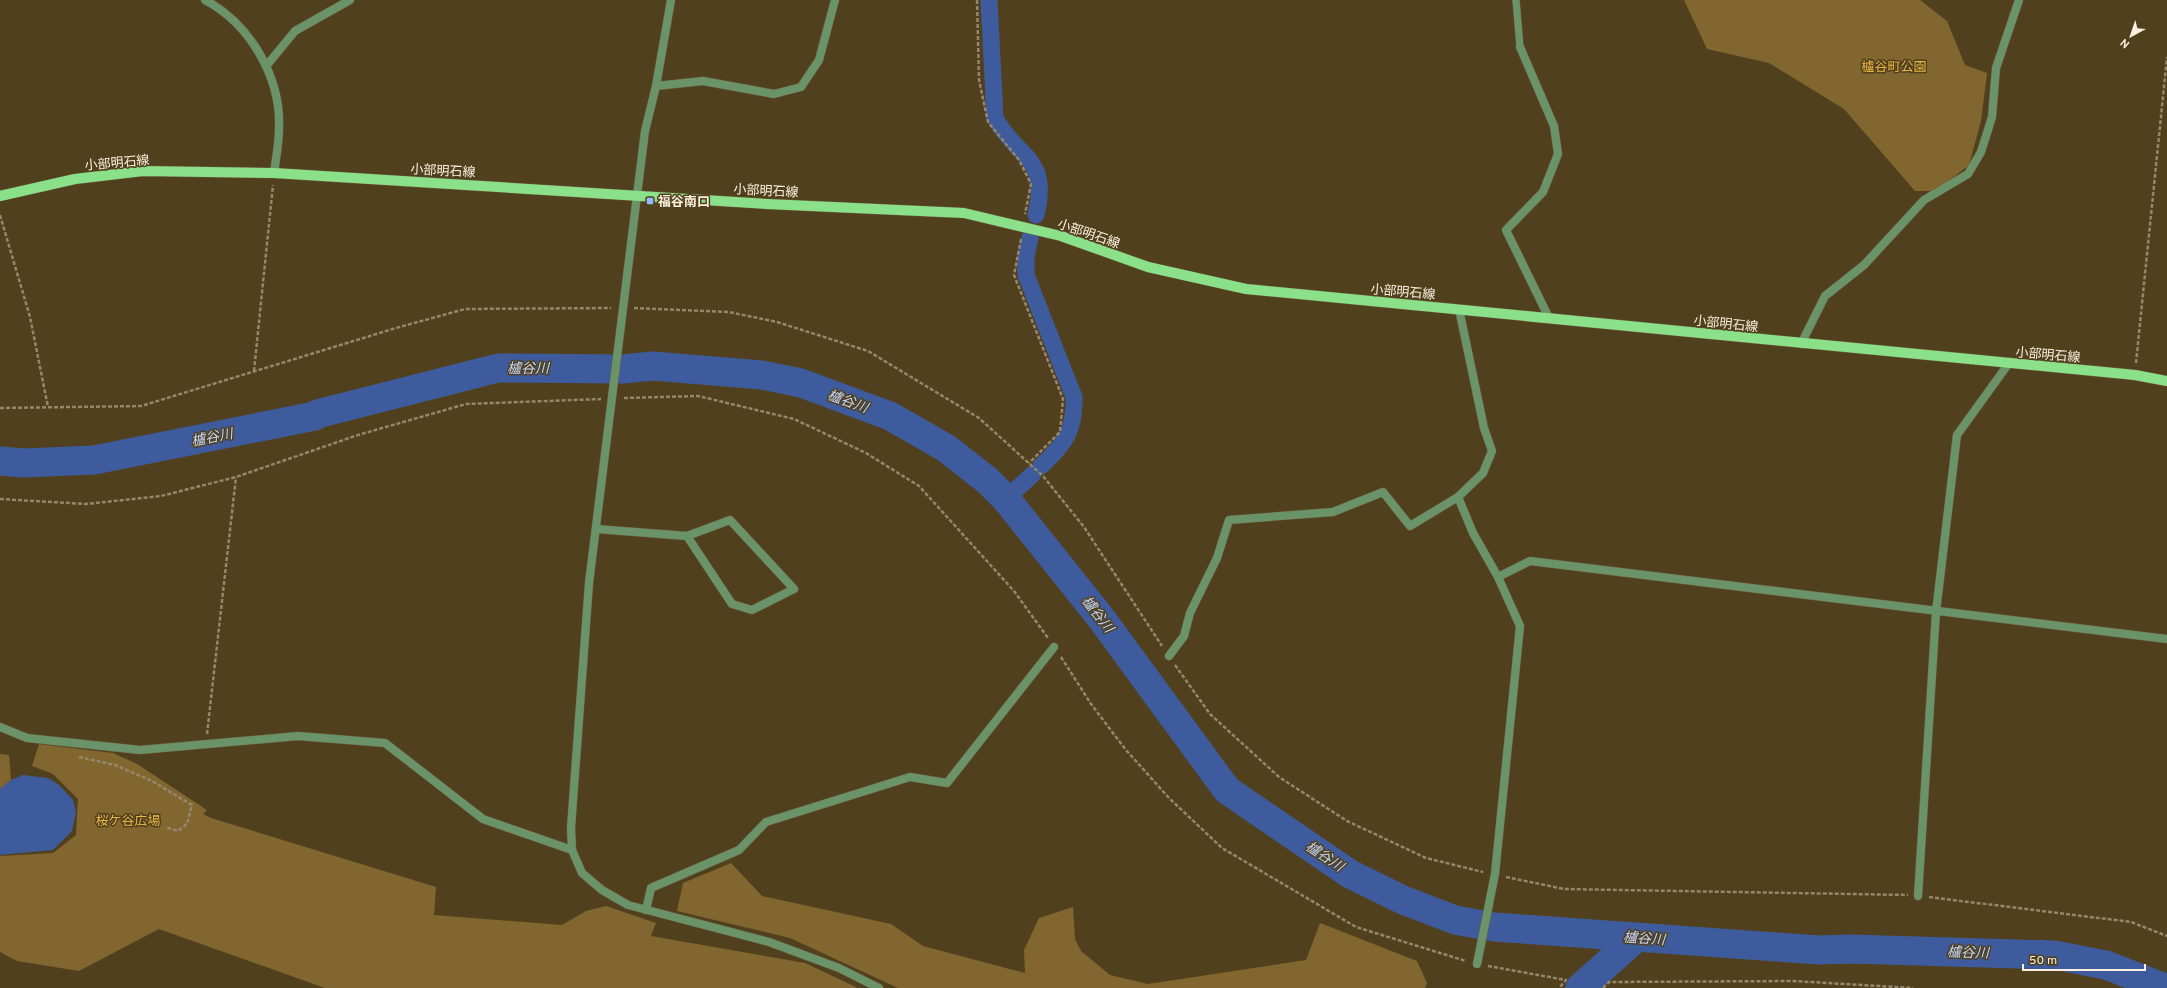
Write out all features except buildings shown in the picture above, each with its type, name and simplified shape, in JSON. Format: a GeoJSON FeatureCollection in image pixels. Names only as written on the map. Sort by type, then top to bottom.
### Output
{"type":"FeatureCollection","features":[{"type":"Feature","properties":{"kind":"main road","name":"小部明石線"},"geometry":{"type":"LineString","coordinates":[[0,196],[75,179],[143,171],[274,173],[964,213],[1061,236],[1148,267],[1246,289],[1801,344],[2135,375],[2167,381]]}},
{"type":"Feature","properties":{"kind":"street"},"geometry":{"type":"LineString","coordinates":[[205,0],[242,29],[267,65],[273,81],[279,127],[274,173]]}},
{"type":"Feature","properties":{"kind":"street"},"geometry":{"type":"LineString","coordinates":[[267,65],[295,31],[350,0]]}},
{"type":"Feature","properties":{"kind":"street"},"geometry":{"type":"LineString","coordinates":[[671,0],[656,86],[645,131],[589,583],[570,828],[572,850],[582,872],[602,890],[628,905],[769,942],[839,968],[879,988]]}},
{"type":"Feature","properties":{"kind":"street"},"geometry":{"type":"LineString","coordinates":[[656,86],[703,81],[774,94],[801,87],[819,60],[835,0]]}},
{"type":"Feature","properties":{"kind":"street"},"geometry":{"type":"LineString","coordinates":[[1801,344],[1825,296],[1864,265],[1924,200],[1968,174],[1981,152],[1992,117],[1996,68],[2019,0]]}},
{"type":"Feature","properties":{"kind":"street"},"geometry":{"type":"LineString","coordinates":[[1520,47],[1554,126],[1558,154],[1543,192],[1506,230],[1549,318]]}},
{"type":"Feature","properties":{"kind":"street"},"geometry":{"type":"LineString","coordinates":[[1169,656],[1184,636],[1190,613],[1217,558],[1229,520],[1333,512],[1383,492],[1410,526],[1458,497],[1483,473],[1492,451],[1484,428],[1459,309]]}},
{"type":"Feature","properties":{"kind":"street"},"geometry":{"type":"LineString","coordinates":[[1918,896],[1936,612],[1957,435],[2009,364]]}},
{"type":"Feature","properties":{"kind":"street"},"geometry":{"type":"LineString","coordinates":[[1458,497],[1473,533],[1498,577],[1520,626],[1495,874],[1477,964]]}},
{"type":"Feature","properties":{"kind":"street"},"geometry":{"type":"LineString","coordinates":[[596,529],[688,536],[730,520],[794,589],[752,610],[732,604],[688,536]]}},
{"type":"Feature","properties":{"kind":"street"},"geometry":{"type":"LineString","coordinates":[[1498,577],[1530,561],[1936,612],[2167,639]]}},
{"type":"Feature","properties":{"kind":"street"},"geometry":{"type":"LineString","coordinates":[[646,910],[651,888],[739,850],[766,822],[910,777],[947,783],[1054,647]]}},
{"type":"Feature","properties":{"kind":"street"},"geometry":{"type":"LineString","coordinates":[[0,727],[27,738],[140,750],[298,736],[385,743],[483,820],[572,850]]}},
{"type":"Feature","properties":{"kind":"lane"},"geometry":{"type":"LineString","coordinates":[[1516,0],[1520,47]]}},
{"type":"Feature","properties":{"kind":"path"},"geometry":{"type":"LineString","coordinates":[[2135,375],[2167,57]]}},
{"type":"Feature","properties":{"kind":"path"},"geometry":{"type":"LineString","coordinates":[[254,371],[274,173]]}},
{"type":"Feature","properties":{"kind":"path"},"geometry":{"type":"LineString","coordinates":[[0,215],[30,317],[48,407]]}},
{"type":"Feature","properties":{"kind":"path"},"geometry":{"type":"LineString","coordinates":[[0,408],[141,406],[396,328],[465,309],[623,312],[729,312],[777,322],[868,351],[979,418],[1043,476],[1084,527],[1169,656],[1210,714],[1279,777],[1347,821],[1426,858],[1564,888],[1918,896],[2130,922],[2167,936]]}},
{"type":"Feature","properties":{"kind":"path"},"geometry":{"type":"LineString","coordinates":[[0,499],[86,504],[161,496],[236,477],[358,435],[466,404],[613,396]]}},
{"type":"Feature","properties":{"kind":"path"},"geometry":{"type":"LineString","coordinates":[[205,744],[236,477]]}},
{"type":"Feature","properties":{"kind":"path"},"geometry":{"type":"LineString","coordinates":[[76,756],[115,766],[152,781],[192,805],[187,824],[178,831],[165,827]]}},
{"type":"Feature","properties":{"kind":"path"},"geometry":{"type":"LineString","coordinates":[[1477,964],[1566,980],[1559,988]]}},
{"type":"Feature","properties":{"kind":"path"},"geometry":{"type":"LineString","coordinates":[[1602,988],[1609,982],[1777,981],[1913,988]]}},
{"type":"Feature","properties":{"kind":"green space","name":"櫨谷町公園"},"geometry":{"type":"Polygon","coordinates":[[[1684,0],[1920,0],[1947,21],[1965,65],[1987,73],[1981,121],[1969,165],[1936,191],[1915,191],[1844,109],[1769,63],[1707,49],[1684,0]]]}},
{"type":"Feature","properties":{"kind":"green space","name":"桜ケ谷広場"},"geometry":{"type":"Polygon","coordinates":[[[39,744],[113,753],[137,764],[207,810],[203,814],[211,818],[436,887],[434,915],[562,925],[586,911],[606,906],[656,923],[651,936],[805,963],[858,988],[325,988],[159,929],[79,971],[17,961],[0,952],[0,856],[53,853],[76,835],[78,799],[53,774],[32,766],[39,744]]]}},
{"type":"Feature","properties":{"kind":"green space"},"geometry":{"type":"Polygon","coordinates":[[[0,754],[9,755],[11,780],[0,789],[0,754]]]}},
{"type":"Feature","properties":{"kind":"green space"},"geometry":{"type":"Polygon","coordinates":[[[731,863],[762,896],[891,924],[923,946],[1025,973],[1024,950],[1039,918],[1073,907],[1075,939],[1081,951],[1110,975],[1148,984],[1306,960],[1320,923],[1417,961],[1427,983],[1425,988],[898,988],[790,938],[677,911],[683,883],[731,863]]]}},
{"type":"Feature","properties":{"kind":"water"},"geometry":{"type":"Polygon","coordinates":[[[23,775],[48,778],[59,785],[73,800],[76,812],[72,831],[53,850],[0,855],[0,789],[11,780],[23,775]]]}},
{"type":"Feature","properties":{"kind":"waterway"},"geometry":{"type":"LineString","coordinates":[[989,0],[995,118],[1004,132],[1035,169],[1039,181],[1039,196],[1036,215]]}},
{"type":"Feature","properties":{"kind":"waterway"},"geometry":{"type":"LineString","coordinates":[[1030,238],[1026,256],[1026,275],[1074,397],[1073,419],[1067,436],[1056,451],[1041,466]]}},
{"type":"Feature","properties":{"kind":"waterway","name":"櫨谷川"},"geometry":{"type":"LineString","coordinates":[[0,461],[24,463],[94,460],[315,416],[317,414],[498,368],[623,369],[653,366],[762,375],[801,383],[890,416],[946,448],[988,481],[1006,499],[1101,618],[1227,790],[1350,874],[1403,900],[1455,920],[1494,927],[1819,950],[1851,949],[2054,955],[2106,965],[2165,988]]}},
{"type":"Feature","properties":{"kind":"waterway"},"geometry":{"type":"LineString","coordinates":[[1006,499],[1033,474]]}},
{"type":"Feature","properties":{"kind":"waterway"},"geometry":{"type":"LineString","coordinates":[[1580,988],[1637,937]]}},
{"type":"Feature","properties":{"kind":"place","name":"福谷南口"},"geometry":{"type":"Point","coordinates":[650,201]}}]}
